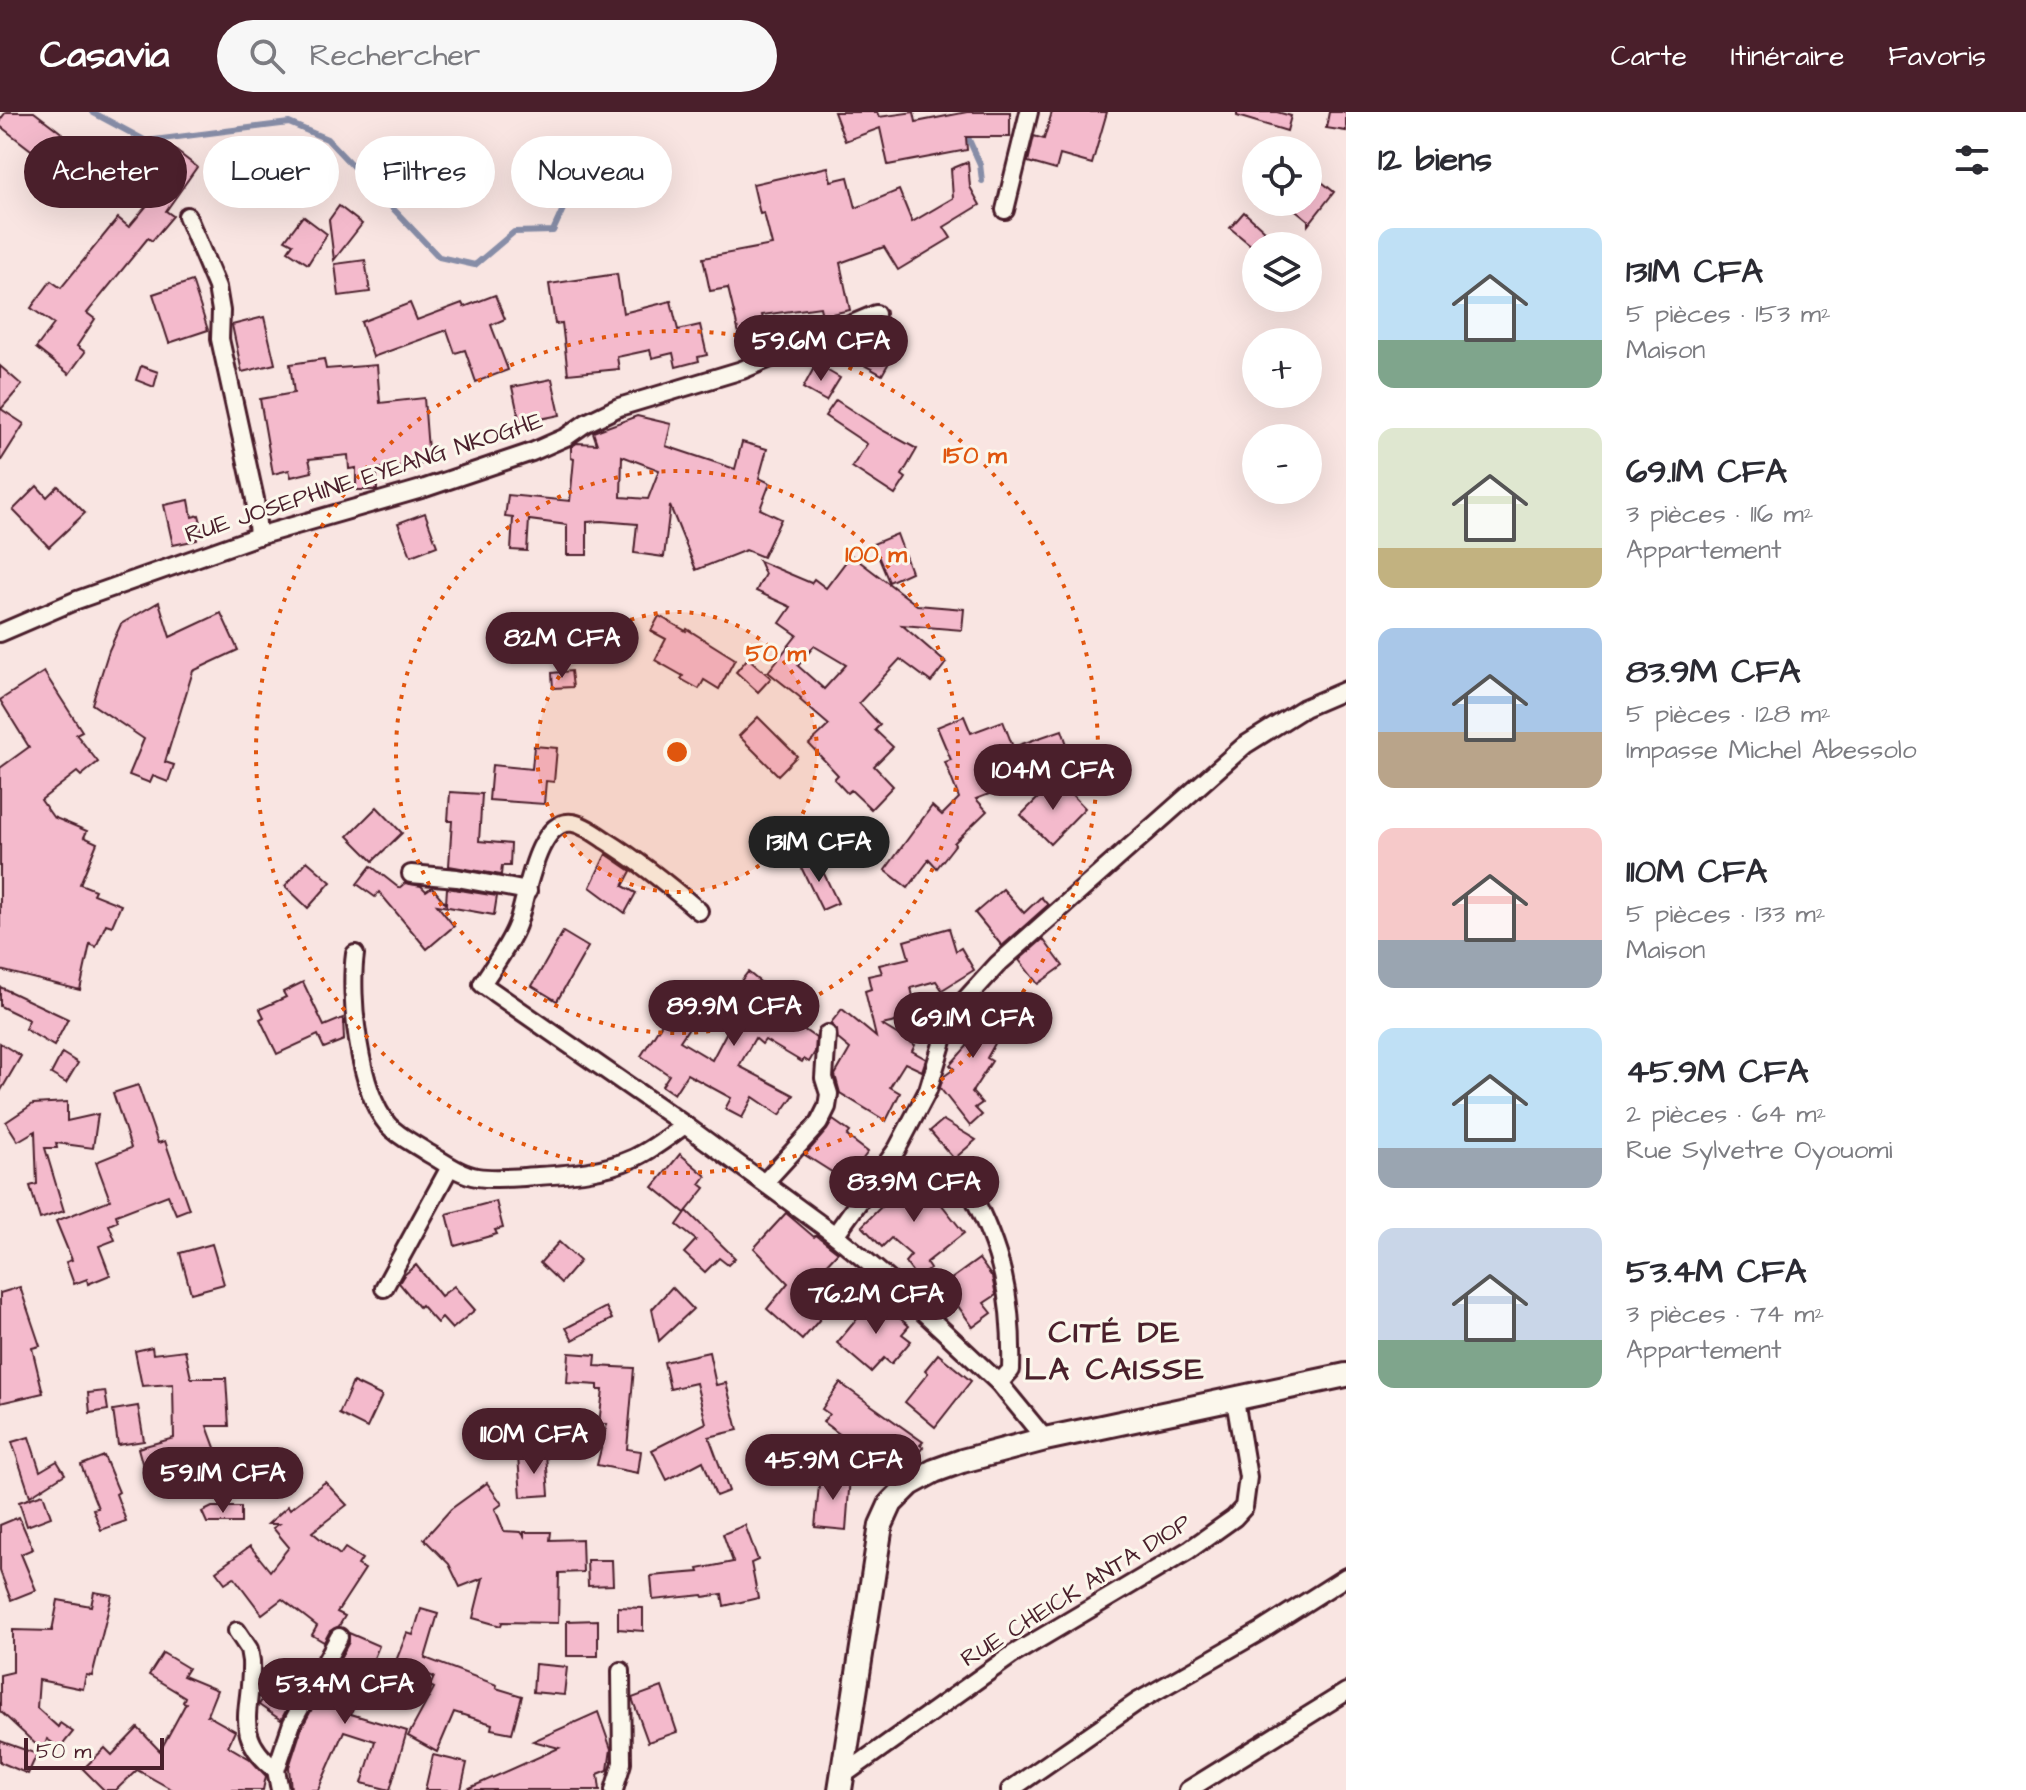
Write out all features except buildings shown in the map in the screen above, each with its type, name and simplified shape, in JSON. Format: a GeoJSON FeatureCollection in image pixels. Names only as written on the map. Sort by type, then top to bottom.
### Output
{"type":"FeatureCollection","features":[{"type":"Feature","properties":{"kind":"street"},"geometry":{"type":"LineString","coordinates":[[1005,210],[1029,112]]}},
{"type":"Feature","properties":{"kind":"street"},"geometry":{"type":"LineString","coordinates":[[187,216],[217,287],[221,311],[220,339],[252,483],[258,536]]}},
{"type":"Feature","properties":{"kind":"street","name":"RUE JOSEPHINE EYEANG NKOGHE"},"geometry":{"type":"LineString","coordinates":[[0,633],[77,600],[258,536],[425,488],[532,452],[619,407],[742,370],[876,314]]}},
{"type":"Feature","properties":{"kind":"street"},"geometry":{"type":"LineString","coordinates":[[835,1235],[897,1149],[928,1090],[955,1011],[971,992],[998,964],[1245,745],[1304,708],[1346,690]]}},
{"type":"Feature","properties":{"kind":"street"},"geometry":{"type":"LineString","coordinates":[[699,911],[638,860],[572,823],[562,824],[543,845],[534,862],[528,891],[512,937],[482,984],[685,1125],[835,1235],[888,1279],[999,1383],[1045,1439]]}},
{"type":"Feature","properties":{"kind":"street"},"geometry":{"type":"LineString","coordinates":[[411,874],[457,878],[528,891]]}},
{"type":"Feature","properties":{"kind":"street"},"geometry":{"type":"LineString","coordinates":[[355,954],[357,1035],[373,1096],[388,1124],[406,1140],[450,1167],[476,1177],[499,1178],[566,1175],[604,1169],[637,1157],[685,1125]]}},
{"type":"Feature","properties":{"kind":"street"},"geometry":{"type":"LineString","coordinates":[[765,1182],[819,1123],[827,1107],[829,1094],[824,1078],[827,1034]]}},
{"type":"Feature","properties":{"kind":"street"},"geometry":{"type":"LineString","coordinates":[[384,1288],[450,1167]]}},
{"type":"Feature","properties":{"kind":"street"},"geometry":{"type":"LineString","coordinates":[[968,1187],[987,1223],[1003,1272],[1010,1307],[1011,1370],[999,1383]]}},
{"type":"Feature","properties":{"kind":"street"},"geometry":{"type":"LineString","coordinates":[[841,1783],[881,1525],[891,1503],[910,1484],[934,1471],[1045,1439],[1346,1375]]}},
{"type":"Feature","properties":{"kind":"street","name":"RUE CHEICK ANTA DIOP"},"geometry":{"type":"LineString","coordinates":[[841,1783],[1012,1655],[1189,1550],[1234,1518],[1244,1507],[1248,1477],[1235,1400]]}},
{"type":"Feature","properties":{"kind":"street"},"geometry":{"type":"LineString","coordinates":[[1010,1790],[1137,1702],[1261,1631],[1346,1577]]}},
{"type":"Feature","properties":{"kind":"street"},"geometry":{"type":"LineString","coordinates":[[237,1631],[249,1649],[251,1661],[247,1735],[262,1759],[276,1770]]}},
{"type":"Feature","properties":{"kind":"street"},"geometry":{"type":"LineString","coordinates":[[280,1790],[276,1770],[292,1723],[339,1637]]}},
{"type":"Feature","properties":{"kind":"street"},"geometry":{"type":"LineString","coordinates":[[614,1790],[622,1763],[621,1671]]}},
{"type":"Feature","properties":{"kind":"street"},"geometry":{"type":"LineString","coordinates":[[1188,1790],[1346,1692]]}},
{"type":"Feature","properties":{"kind":"waterway"},"geometry":{"type":"LineString","coordinates":[[92,112],[146,141],[289,123],[327,139],[439,257],[475,265],[514,232],[553,231],[563,208]]}},
{"type":"Feature","properties":{"kind":"waterway"},"geometry":{"type":"LineString","coordinates":[[965,131],[980,164],[982,181]]}},
{"type":"Feature","properties":{"kind":"district","name":"CITÉ DE LA CAISSE"},"geometry":{"type":"Point","coordinates":[1115,1350]}}]}
